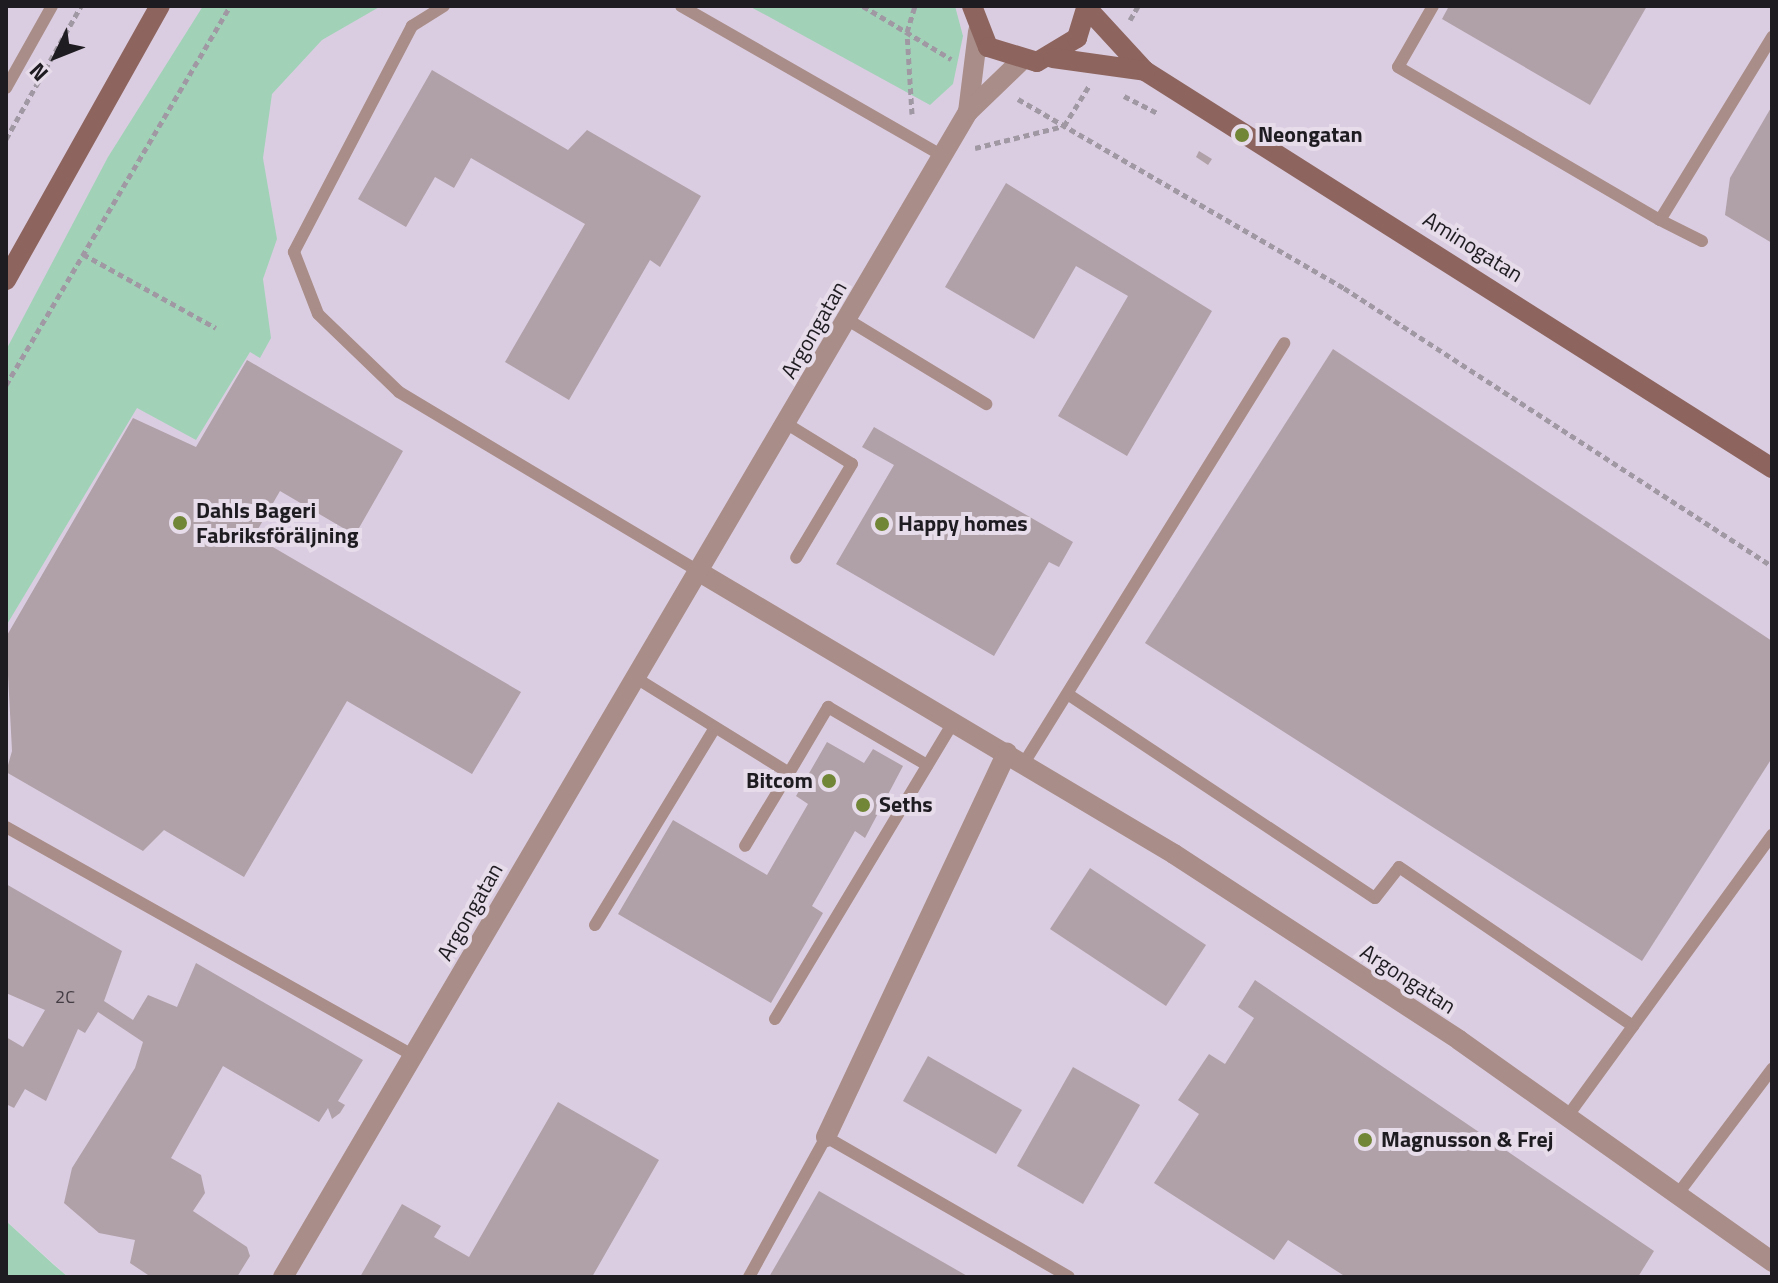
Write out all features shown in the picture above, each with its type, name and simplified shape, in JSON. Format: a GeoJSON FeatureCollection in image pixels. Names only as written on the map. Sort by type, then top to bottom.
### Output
{"type":"FeatureCollection","features":[{"type":"Feature","properties":{"kind":"street"},"geometry":{"type":"LineString","coordinates":[[6,280],[160,6]]}},
{"type":"Feature","properties":{"kind":"street"},"geometry":{"type":"LineString","coordinates":[[972,6],[978,32],[1003,57],[1020,62]]}},
{"type":"Feature","properties":{"kind":"street"},"geometry":{"type":"LineString","coordinates":[[1053,58],[1077,38],[1087,7]]}},
{"type":"Feature","properties":{"kind":"street","name":"Aminogatan"},"geometry":{"type":"LineString","coordinates":[[1087,7],[1145,71],[1772,468]]}},
{"type":"Feature","properties":{"kind":"street","name":"Argongatan"},"geometry":{"type":"LineString","coordinates":[[968,112],[978,32]]}},
{"type":"Feature","properties":{"kind":"street","name":"Aminogatan"},"geometry":{"type":"LineString","coordinates":[[1020,62],[1053,58],[1145,71]]}},
{"type":"Feature","properties":{"kind":"street","name":"Argongatan"},"geometry":{"type":"LineString","coordinates":[[283,1277],[701,573],[968,112],[1020,62]]}},
{"type":"Feature","properties":{"kind":"street","name":"Argongatan"},"geometry":{"type":"LineString","coordinates":[[701,573],[1187,862],[1567,1117],[1772,1262]]}},
{"type":"Feature","properties":{"kind":"street"},"geometry":{"type":"LineString","coordinates":[[826,1137],[1015,758]]}},
{"type":"Feature","properties":{"kind":"lane"},"geometry":{"type":"LineString","coordinates":[[6,88],[52,6]]}},
{"type":"Feature","properties":{"kind":"lane"},"geometry":{"type":"LineString","coordinates":[[444,6],[412,26],[294,252],[318,314],[399,392],[701,573]]}},
{"type":"Feature","properties":{"kind":"lane"},"geometry":{"type":"LineString","coordinates":[[681,6],[943,156]]}},
{"type":"Feature","properties":{"kind":"lane"},"geometry":{"type":"LineString","coordinates":[[1433,6],[1398,67],[1660,220],[1702,241]]}},
{"type":"Feature","properties":{"kind":"lane"},"geometry":{"type":"LineString","coordinates":[[1660,220],[1772,37]]}},
{"type":"Feature","properties":{"kind":"lane"},"geometry":{"type":"LineString","coordinates":[[848,320],[986,404]]}},
{"type":"Feature","properties":{"kind":"lane"},"geometry":{"type":"LineString","coordinates":[[1015,758],[1069,695],[1284,343]]}},
{"type":"Feature","properties":{"kind":"lane"},"geometry":{"type":"LineString","coordinates":[[787,424],[852,464],[796,558]]}},
{"type":"Feature","properties":{"kind":"lane"},"geometry":{"type":"LineString","coordinates":[[636,678],[789,773]]}},
{"type":"Feature","properties":{"kind":"lane"},"geometry":{"type":"LineString","coordinates":[[1069,695],[1375,898],[1399,867],[1633,1026]]}},
{"type":"Feature","properties":{"kind":"lane"},"geometry":{"type":"LineString","coordinates":[[745,846],[828,707],[927,765]]}},
{"type":"Feature","properties":{"kind":"lane"},"geometry":{"type":"LineString","coordinates":[[775,1019],[954,721]]}},
{"type":"Feature","properties":{"kind":"lane"},"geometry":{"type":"LineString","coordinates":[[595,925],[715,728]]}},
{"type":"Feature","properties":{"kind":"lane"},"geometry":{"type":"LineString","coordinates":[[6,827],[414,1056]]}},
{"type":"Feature","properties":{"kind":"lane"},"geometry":{"type":"LineString","coordinates":[[1567,1117],[1772,835]]}},
{"type":"Feature","properties":{"kind":"lane"},"geometry":{"type":"LineString","coordinates":[[1677,1195],[1772,1069]]}},
{"type":"Feature","properties":{"kind":"lane"},"geometry":{"type":"LineString","coordinates":[[749,1277],[826,1137],[1069,1277]]}},
{"type":"Feature","properties":{"kind":"path"},"geometry":{"type":"LineString","coordinates":[[6,139],[81,6]]}},
{"type":"Feature","properties":{"kind":"path"},"geometry":{"type":"LineString","coordinates":[[6,385],[230,6]]}},
{"type":"Feature","properties":{"kind":"path"},"geometry":{"type":"LineString","coordinates":[[863,6],[975,74]]}},
{"type":"Feature","properties":{"kind":"path"},"geometry":{"type":"LineString","coordinates":[[901,132],[917,107],[907,32],[915,6]]}},
{"type":"Feature","properties":{"kind":"path"},"geometry":{"type":"LineString","coordinates":[[1116,42],[1138,6]]}},
{"type":"Feature","properties":{"kind":"path"},"geometry":{"type":"LineString","coordinates":[[943,156],[1064,126],[1103,63]]}},
{"type":"Feature","properties":{"kind":"path"},"geometry":{"type":"LineString","coordinates":[[994,85],[1344,288],[1772,566]]}},
{"type":"Feature","properties":{"kind":"path"},"geometry":{"type":"LineString","coordinates":[[1089,86],[1100,87]]}},
{"type":"Feature","properties":{"kind":"path"},"geometry":{"type":"LineString","coordinates":[[1111,89],[1162,115]]}},
{"type":"Feature","properties":{"kind":"path"},"geometry":{"type":"LineString","coordinates":[[83,254],[216,328]]}},
{"type":"Feature","properties":{"kind":"shaded area"},"geometry":{"type":"Polygon","coordinates":[[[6,6],[1772,6],[1772,1277],[68,1277],[6,1221],[6,6]]]}},
{"type":"Feature","properties":{"kind":"green space"},"geometry":{"type":"Polygon","coordinates":[[[203,6],[381,6],[322,40],[272,94],[263,158],[277,239],[263,279],[271,338],[260,358],[250,352],[196,440],[137,408],[6,626],[6,350],[108,157],[203,6]]]}},
{"type":"Feature","properties":{"kind":"green space"},"geometry":{"type":"Polygon","coordinates":[[[749,6],[955,6],[963,36],[953,84],[930,105],[749,6]]]}},
{"type":"Feature","properties":{"kind":"green space"},"geometry":{"type":"Polygon","coordinates":[[[6,1221],[53,1264],[68,1277],[6,1277],[6,1221]]]}},
{"type":"Feature","properties":{"kind":"building"},"geometry":{"type":"Polygon","coordinates":[[[1449,6],[1647,6],[1590,105],[1442,19],[1449,6]]]}},
{"type":"Feature","properties":{"kind":"building"},"geometry":{"type":"Polygon","coordinates":[[[432,70],[568,150],[587,130],[701,196],[660,267],[650,260],[569,400],[505,362],[585,224],[471,158],[454,188],[435,177],[406,227],[358,199],[432,70]]]}},
{"type":"Feature","properties":{"kind":"building"},"geometry":{"type":"Polygon","coordinates":[[[1772,106],[1772,243],[1725,215],[1730,178],[1772,106]]]}},
{"type":"Feature","properties":{"kind":"building"},"geometry":{"type":"Polygon","coordinates":[[[1199,151],[1212,159],[1208,165],[1196,157],[1199,151]]]}},
{"type":"Feature","properties":{"kind":"building"},"geometry":{"type":"Polygon","coordinates":[[[1006,183],[1212,311],[1127,456],[1058,416],[1128,296],[1076,266],[1034,339],[945,287],[1006,183]]]}},
{"type":"Feature","properties":{"kind":"building"},"geometry":{"type":"Polygon","coordinates":[[[1333,349],[1772,641],[1772,758],[1642,961],[1145,643],[1333,349]]]}},
{"type":"Feature","properties":{"kind":"building"},"geometry":{"type":"Polygon","coordinates":[[[247,360],[403,451],[355,535],[280,491],[254,536],[521,692],[472,774],[347,701],[244,877],[164,830],[143,851],[6,772],[12,751],[6,637],[133,418],[196,447],[247,360]]]}},
{"type":"Feature","properties":{"kind":"building"},"geometry":{"type":"Polygon","coordinates":[[[874,427],[1073,542],[1059,567],[1049,562],[994,656],[836,564],[894,465],[862,447],[874,427]]]}},
{"type":"Feature","properties":{"kind":"building"},"geometry":{"type":"Polygon","coordinates":[[[827,742],[864,763],[873,749],[903,766],[865,838],[855,831],[812,906],[823,913],[771,1003],[618,914],[673,820],[767,875],[808,804],[796,796],[827,742]]]}},
{"type":"Feature","properties":{"kind":"building"},"geometry":{"type":"Polygon","coordinates":[[[1090,868],[1206,945],[1166,1006],[1050,929],[1090,868]]]}},
{"type":"Feature","properties":{"kind":"building"},"geometry":{"type":"Polygon","coordinates":[[[6,884],[122,951],[104,1001],[133,1020],[148,995],[177,1007],[196,963],[363,1060],[338,1101],[345,1105],[340,1113],[332,1119],[328,1108],[319,1122],[223,1066],[171,1158],[201,1175],[205,1193],[193,1211],[247,1247],[250,1256],[237,1277],[151,1277],[130,1263],[135,1240],[99,1233],[64,1203],[72,1168],[135,1068],[143,1042],[98,1012],[85,1033],[78,1029],[46,1101],[25,1089],[14,1108],[6,1104],[6,1037],[23,1047],[45,1010],[6,993],[6,884]]]}},
{"type":"Feature","properties":{"kind":"building"},"geometry":{"type":"Polygon","coordinates":[[[1255,980],[1654,1251],[1638,1277],[1346,1277],[1288,1240],[1274,1260],[1154,1183],[1199,1114],[1178,1100],[1209,1054],[1225,1064],[1254,1018],[1238,1007],[1255,980]]]}},
{"type":"Feature","properties":{"kind":"building"},"geometry":{"type":"Polygon","coordinates":[[[928,1056],[1022,1110],[996,1154],[903,1101],[928,1056]]]}},
{"type":"Feature","properties":{"kind":"building"},"geometry":{"type":"Polygon","coordinates":[[[1073,1067],[1140,1105],[1083,1204],[1017,1166],[1073,1067]]]}},
{"type":"Feature","properties":{"kind":"building"},"geometry":{"type":"Polygon","coordinates":[[[558,1102],[659,1160],[592,1277],[360,1277],[402,1204],[441,1226],[434,1237],[469,1257],[558,1102]]]}},
{"type":"Feature","properties":{"kind":"building"},"geometry":{"type":"Polygon","coordinates":[[[819,1191],[969,1277],[769,1277],[819,1191]]]}},
{"type":"Feature","properties":{"kind":"place","name":"Neongatan"},"geometry":{"type":"Point","coordinates":[1242,135]}},
{"type":"Feature","properties":{"kind":"place","name":"Dahls Bageri Fabriksföräljning"},"geometry":{"type":"Point","coordinates":[180,523]}},
{"type":"Feature","properties":{"kind":"place","name":"Happy homes"},"geometry":{"type":"Point","coordinates":[882,524]}},
{"type":"Feature","properties":{"kind":"place","name":"Bitcom"},"geometry":{"type":"Point","coordinates":[829,781]}},
{"type":"Feature","properties":{"kind":"place","name":"Seths"},"geometry":{"type":"Point","coordinates":[863,805]}},
{"type":"Feature","properties":{"kind":"place","name":"Magnusson & Frej"},"geometry":{"type":"Point","coordinates":[1365,1140]}}]}
